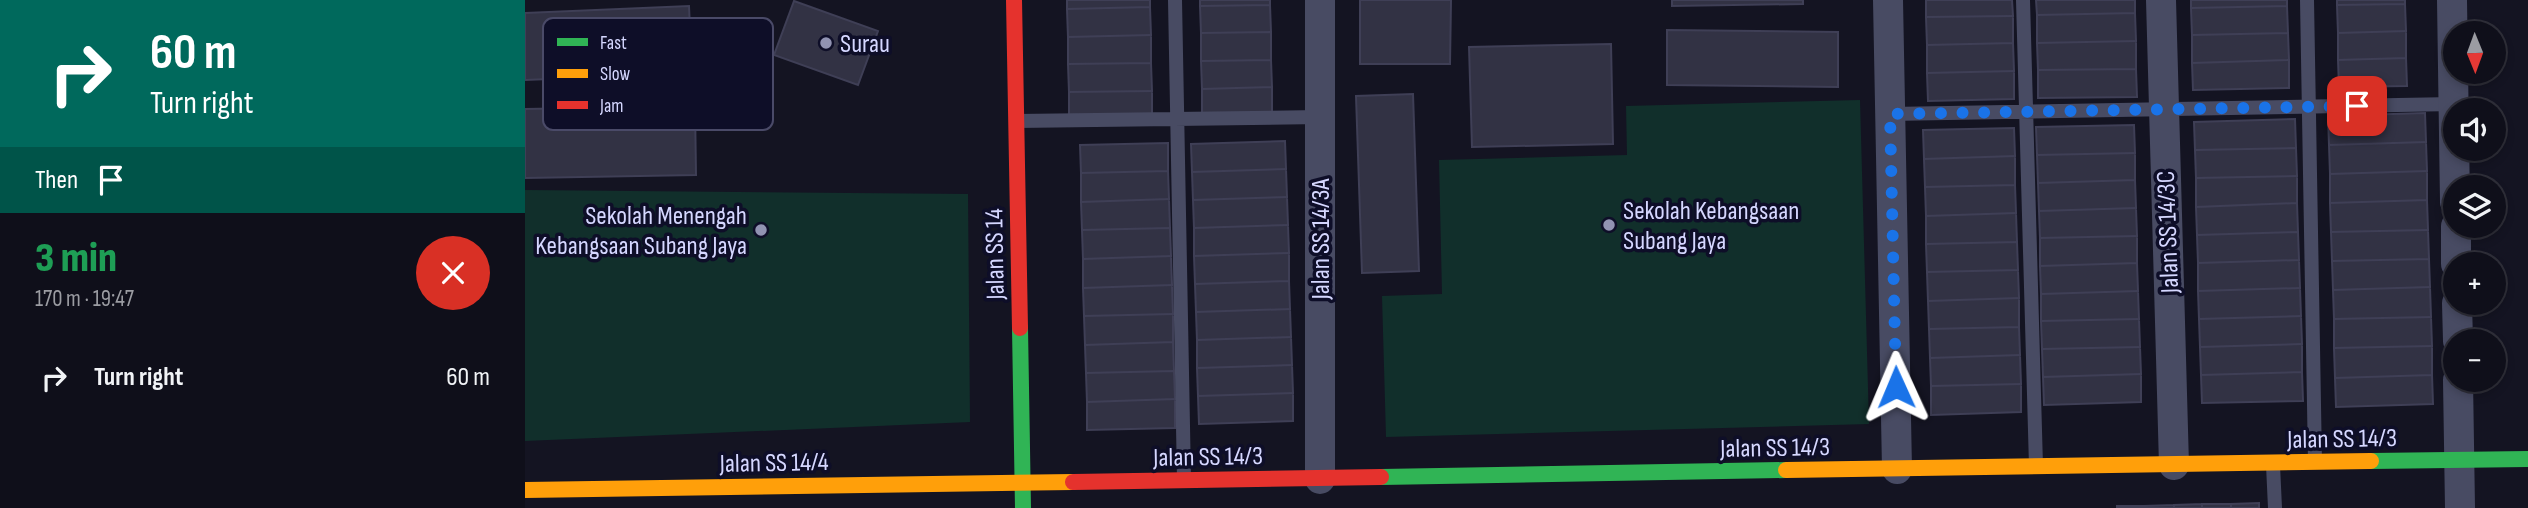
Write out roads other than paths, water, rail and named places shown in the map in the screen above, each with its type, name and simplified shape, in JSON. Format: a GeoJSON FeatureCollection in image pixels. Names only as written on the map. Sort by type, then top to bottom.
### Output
{"type":"FeatureCollection","features":[{"type":"Feature","properties":{"kind":"street","name":"Jalan SS 14"},"geometry":{"type":"LineString","coordinates":[[1014,0],[1023,508]]}},
{"type":"Feature","properties":{"kind":"street","name":"Jalan SS 14/3A"},"geometry":{"type":"LineString","coordinates":[[1320,0],[1320,479]]}},
{"type":"Feature","properties":{"kind":"street"},"geometry":{"type":"LineString","coordinates":[[1888,0],[1897,469]]}},
{"type":"Feature","properties":{"kind":"street","name":"Jalan SS 14/3C"},"geometry":{"type":"LineString","coordinates":[[2161,0],[2174,465]]}},
{"type":"Feature","properties":{"kind":"street"},"geometry":{"type":"LineString","coordinates":[[2452,0],[2453,98]]}},
{"type":"Feature","properties":{"kind":"street"},"geometry":{"type":"LineString","coordinates":[[2458,392],[2461,508]]}},
{"type":"Feature","properties":{"kind":"street","name":"Jalan SS 14/3"},"geometry":{"type":"LineString","coordinates":[[1023,484],[2528,459]]}},
{"type":"Feature","properties":{"kind":"street","name":"Jalan SS 14/4"},"geometry":{"type":"LineString","coordinates":[[525,490],[832,491],[1023,484]]}},
{"type":"Feature","properties":{"kind":"lane"},"geometry":{"type":"LineString","coordinates":[[1175,0],[1184,481]]}},
{"type":"Feature","properties":{"kind":"lane"},"geometry":{"type":"LineString","coordinates":[[2023,0],[2036,467]]}},
{"type":"Feature","properties":{"kind":"lane"},"geometry":{"type":"LineString","coordinates":[[2307,0],[2315,463]]}},
{"type":"Feature","properties":{"kind":"lane"},"geometry":{"type":"LineString","coordinates":[[1890,114],[2443,104]]}},
{"type":"Feature","properties":{"kind":"lane"},"geometry":{"type":"LineString","coordinates":[[1016,121],[1320,117]]}},
{"type":"Feature","properties":{"kind":"lane"},"geometry":{"type":"LineString","coordinates":[[2273,463],[2275,508]]}},
{"type":"Feature","properties":{"kind":"place","name":"Surau"},"geometry":{"type":"Point","coordinates":[826,43]}},
{"type":"Feature","properties":{"kind":"place","name":"Sekolah Kebangsaan Subang Jaya"},"geometry":{"type":"Point","coordinates":[1609,225]}},
{"type":"Feature","properties":{"kind":"place","name":"Sekolah Menengah Kebangsaan Subang Jaya"},"geometry":{"type":"Point","coordinates":[761,230]}}]}
